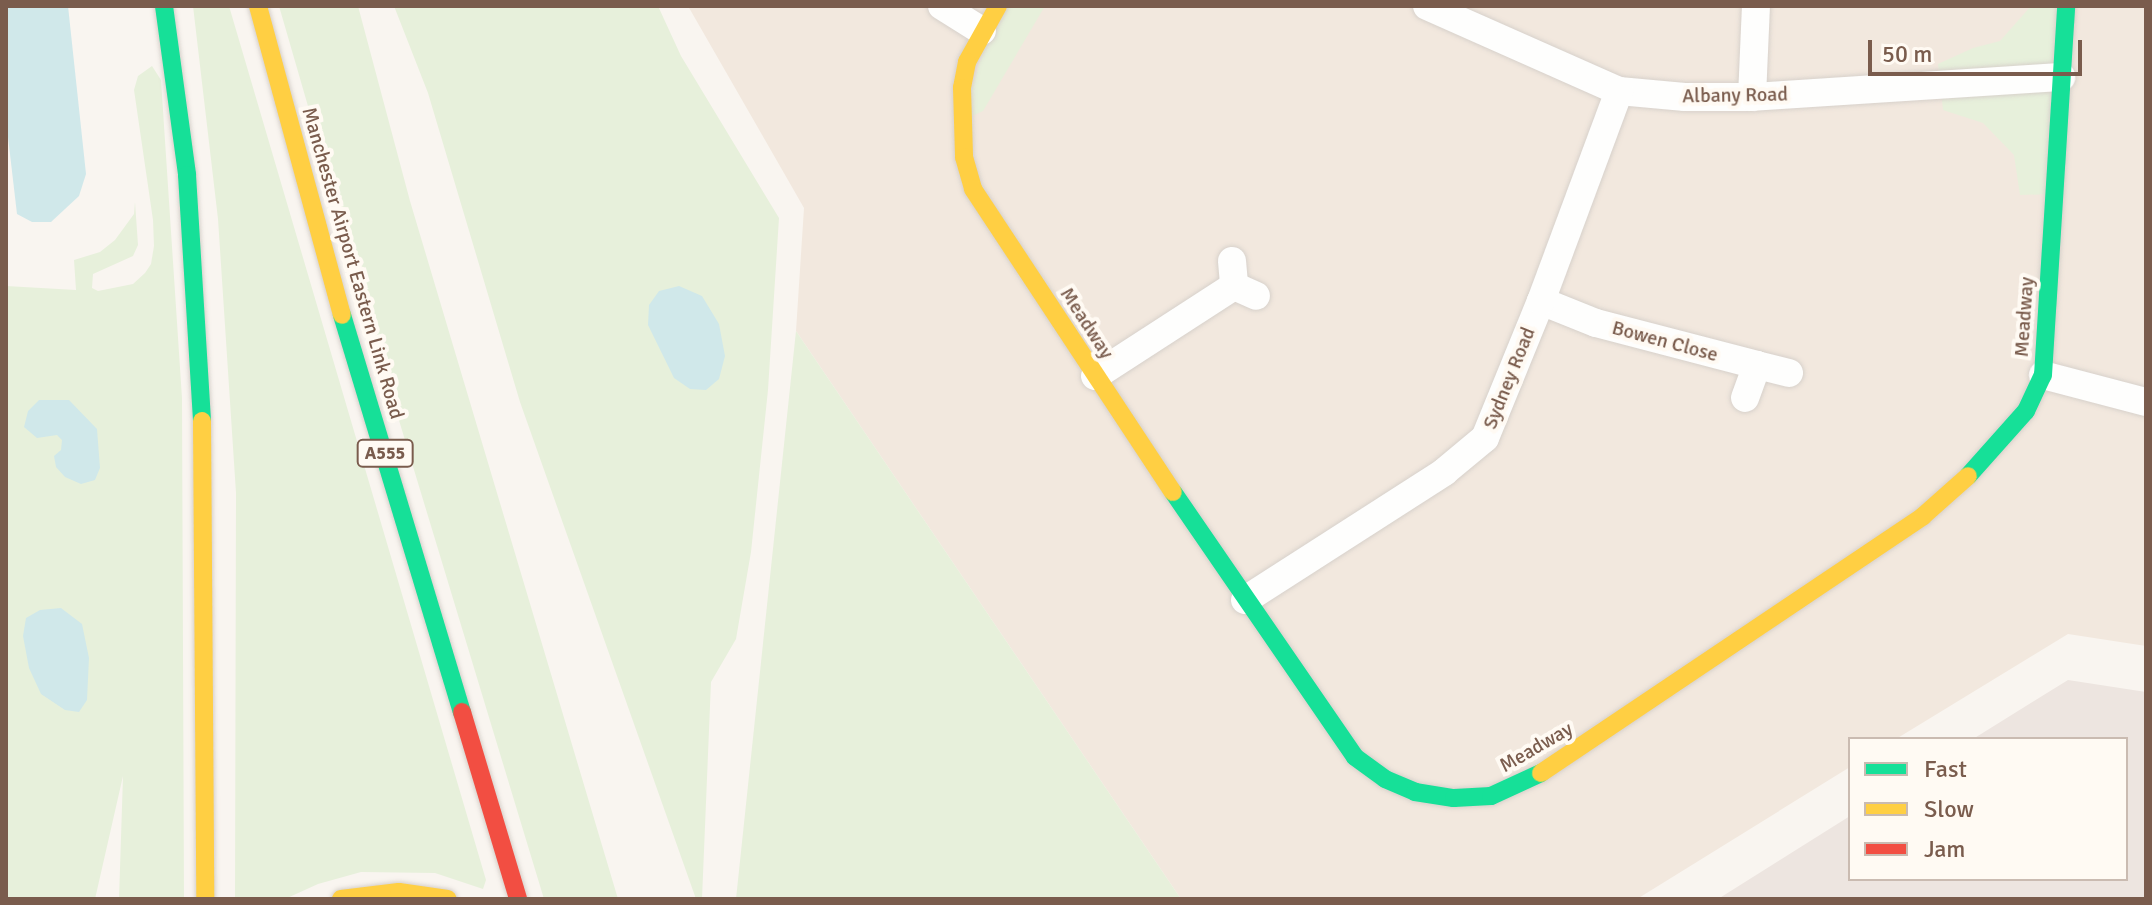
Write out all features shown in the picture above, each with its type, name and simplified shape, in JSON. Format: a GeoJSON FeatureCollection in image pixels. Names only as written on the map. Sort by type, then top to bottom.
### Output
{"type":"FeatureCollection","features":[{"type":"Feature","properties":{"kind":"main road"},"geometry":{"type":"LineString","coordinates":[[164,6],[187,175],[202,427],[205,899]]}},
{"type":"Feature","properties":{"kind":"main road","name":"Manchester Airport Eastern Link Road"},"geometry":{"type":"LineString","coordinates":[[258,6],[327,264],[518,899]]}},
{"type":"Feature","properties":{"kind":"main road"},"geometry":{"type":"LineString","coordinates":[[982,31],[998,6]]}},
{"type":"Feature","properties":{"kind":"main road","name":"Meadway"},"geometry":{"type":"LineString","coordinates":[[982,31],[967,62],[962,88],[964,157],[973,189],[1245,600],[1355,757],[1385,779],[1415,792],[1454,798],[1491,796],[1551,768],[1923,516],[1968,476],[2026,411],[2043,375],[2066,6]]}},
{"type":"Feature","properties":{"kind":"main road"},"geometry":{"type":"LineString","coordinates":[[341,899],[399,892],[448,899]]}},
{"type":"Feature","properties":{"kind":"street"},"geometry":{"type":"LineString","coordinates":[[942,6],[982,31]]}},
{"type":"Feature","properties":{"kind":"street","name":"Albany Road"},"geometry":{"type":"LineString","coordinates":[[1427,6],[1619,91],[1685,97],[1752,97],[2061,77]]}},
{"type":"Feature","properties":{"kind":"street"},"geometry":{"type":"LineString","coordinates":[[1752,97],[1756,6]]}},
{"type":"Feature","properties":{"kind":"street","name":"Sydney Road"},"geometry":{"type":"LineString","coordinates":[[1245,600],[1444,472],[1485,438],[1541,301],[1619,91]]}},
{"type":"Feature","properties":{"kind":"street"},"geometry":{"type":"LineString","coordinates":[[1095,376],[1241,281]]}},
{"type":"Feature","properties":{"kind":"street","name":"Bowen Close"},"geometry":{"type":"LineString","coordinates":[[1541,301],[1596,323],[1789,373]]}},
{"type":"Feature","properties":{"kind":"street"},"geometry":{"type":"LineString","coordinates":[[1745,398],[1757,365]]}},
{"type":"Feature","properties":{"kind":"street"},"geometry":{"type":"LineString","coordinates":[[2043,375],[2146,402]]}},
{"type":"Feature","properties":{"kind":"shaded area"},"geometry":{"type":"Polygon","coordinates":[[[688,6],[2146,6],[2146,646],[2068,634],[1899,737],[1848,737],[1848,768],[1637,899],[1181,899],[796,331],[804,208],[688,6]]]}},
{"type":"Feature","properties":{"kind":"shaded area"},"geometry":{"type":"Polygon","coordinates":[[[2068,680],[2146,692],[2146,899],[1718,899],[1848,817],[1848,881],[2128,881],[2128,737],[1976,737],[2068,680]]]}},
{"type":"Feature","properties":{"kind":"green space"},"geometry":{"type":"Polygon","coordinates":[[[193,6],[229,6],[486,880],[483,889],[435,873],[361,872],[318,884],[285,899],[235,899],[236,493],[218,219],[193,6]]]}},
{"type":"Feature","properties":{"kind":"green space"},"geometry":{"type":"Polygon","coordinates":[[[279,6],[358,6],[410,201],[618,899],[544,899],[398,417],[279,6]]]}},
{"type":"Feature","properties":{"kind":"green space"},"geometry":{"type":"Polygon","coordinates":[[[394,6],[658,6],[681,56],[779,218],[768,390],[751,552],[736,639],[711,682],[702,899],[696,899],[520,402],[428,93],[394,6]]]}},
{"type":"Feature","properties":{"kind":"green space"},"geometry":{"type":"Polygon","coordinates":[[[998,6],[1045,6],[983,111],[961,121],[998,6]]]}},
{"type":"Feature","properties":{"kind":"green space"},"geometry":{"type":"Polygon","coordinates":[[[2031,6],[2066,6],[2054,194],[2020,195],[2014,155],[1983,123],[1943,110],[1938,64],[1973,48],[2000,41],[2031,6]]]}},
{"type":"Feature","properties":{"kind":"green space"},"geometry":{"type":"Polygon","coordinates":[[[152,66],[161,80],[182,398],[184,899],[119,899],[123,776],[95,899],[6,899],[6,286],[76,290],[74,260],[100,252],[115,240],[134,214],[135,202],[138,245],[133,256],[93,274],[92,288],[98,291],[133,284],[151,264],[153,220],[134,90],[138,76],[152,66]]]}},
{"type":"Feature","properties":{"kind":"green space"},"geometry":{"type":"Polygon","coordinates":[[[796,331],[1181,899],[736,899],[796,331]]]}},
{"type":"Feature","properties":{"kind":"water"},"geometry":{"type":"Polygon","coordinates":[[[6,6],[68,6],[86,174],[79,196],[51,222],[32,222],[17,214],[6,120],[6,6]]]}},
{"type":"Feature","properties":{"kind":"water"},"geometry":{"type":"Polygon","coordinates":[[[679,286],[702,296],[719,324],[725,356],[719,379],[706,390],[690,389],[674,378],[648,325],[649,305],[659,291],[679,286]]]}},
{"type":"Feature","properties":{"kind":"water"},"geometry":{"type":"Polygon","coordinates":[[[39,400],[69,400],[97,429],[100,468],[95,480],[81,484],[65,477],[56,467],[54,456],[61,450],[62,440],[57,435],[37,438],[24,427],[28,411],[39,400]]]}},
{"type":"Feature","properties":{"kind":"water"},"geometry":{"type":"Polygon","coordinates":[[[61,608],[82,624],[89,658],[87,700],[79,712],[65,710],[41,694],[29,668],[23,636],[26,618],[40,610],[61,608]]]}},
{"type":"Feature","properties":{"kind":"traffic: fast"},"geometry":{"type":"LineString","coordinates":[[164,6],[187,175],[202,421]]}},
{"type":"Feature","properties":{"kind":"traffic: fast"},"geometry":{"type":"LineString","coordinates":[[1968,476],[2026,411],[2043,375],[2066,6]]}},
{"type":"Feature","properties":{"kind":"traffic: fast"},"geometry":{"type":"LineString","coordinates":[[342,315],[462,712]]}},
{"type":"Feature","properties":{"kind":"traffic: fast"},"geometry":{"type":"LineString","coordinates":[[1173,492],[1355,757],[1385,779],[1415,792],[1454,798],[1491,796],[1541,773]]}},
{"type":"Feature","properties":{"kind":"traffic: slow"},"geometry":{"type":"LineString","coordinates":[[258,6],[342,315]]}},
{"type":"Feature","properties":{"kind":"traffic: slow"},"geometry":{"type":"LineString","coordinates":[[998,6],[967,62],[962,88],[964,157],[973,189],[1173,492]]}},
{"type":"Feature","properties":{"kind":"traffic: slow"},"geometry":{"type":"LineString","coordinates":[[202,421],[205,899]]}},
{"type":"Feature","properties":{"kind":"traffic: slow"},"geometry":{"type":"LineString","coordinates":[[1541,773],[1923,516],[1968,476]]}},
{"type":"Feature","properties":{"kind":"traffic: slow"},"geometry":{"type":"LineString","coordinates":[[341,899],[399,892],[448,899]]}},
{"type":"Feature","properties":{"kind":"traffic: jam"},"geometry":{"type":"LineString","coordinates":[[462,712],[518,899]]}}]}
